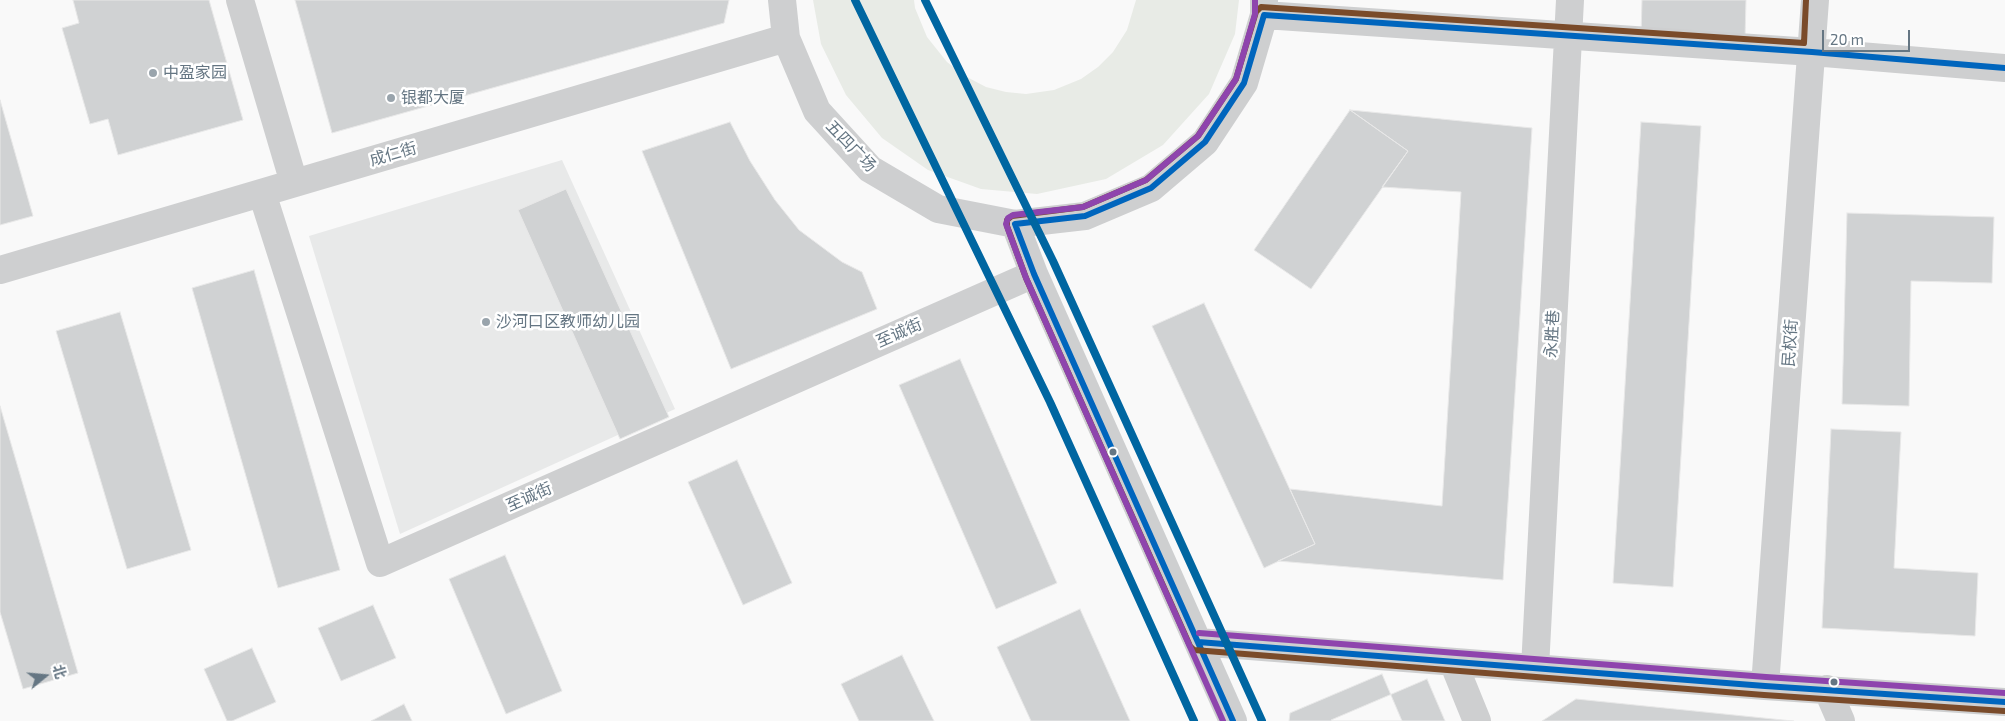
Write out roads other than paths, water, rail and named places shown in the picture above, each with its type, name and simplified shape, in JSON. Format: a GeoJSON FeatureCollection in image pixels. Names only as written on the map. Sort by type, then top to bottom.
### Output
{"type":"FeatureCollection","features":[{"type":"Feature","properties":{"kind":"street"},"geometry":{"type":"LineString","coordinates":[[240,0],[294,183]]}},
{"type":"Feature","properties":{"kind":"street","name":"五四广场"},"geometry":{"type":"LineString","coordinates":[[782,0],[786,38],[817,110],[870,169],[938,209],[1015,224],[1085,216],[1150,188],[1205,142],[1244,83],[1264,7]]}},
{"type":"Feature","properties":{"kind":"street","name":"永胜巷"},"geometry":{"type":"LineString","coordinates":[[1534,668],[1570,0]]}},
{"type":"Feature","properties":{"kind":"street","name":"民权街"},"geometry":{"type":"LineString","coordinates":[[1765,686],[1815,0]]}},
{"type":"Feature","properties":{"kind":"street"},"geometry":{"type":"LineString","coordinates":[[1264,7],[1568,36],[1812,52],[2005,68]]}},
{"type":"Feature","properties":{"kind":"street","name":"成仁街"},"geometry":{"type":"LineString","coordinates":[[0,270],[786,38]]}},
{"type":"Feature","properties":{"kind":"street","name":"至诚街"},"geometry":{"type":"LineString","coordinates":[[262,193],[380,563],[1034,274]]}},
{"type":"Feature","properties":{"kind":"street"},"geometry":{"type":"LineString","coordinates":[[1015,224],[1034,274],[1233,721]]}},
{"type":"Feature","properties":{"kind":"street"},"geometry":{"type":"LineString","coordinates":[[1198,642],[1765,686],[2005,702]]}},
{"type":"Feature","properties":{"kind":"street"},"geometry":{"type":"LineString","coordinates":[[1453,662],[1478,721]]}},
{"type":"Feature","properties":{"kind":"street"},"geometry":{"type":"LineString","coordinates":[[1827,689],[1841,721]]}},
{"type":"Feature","properties":{"kind":"place","name":"中盈家园"},"geometry":{"type":"Point","coordinates":[153,73]}},
{"type":"Feature","properties":{"kind":"place","name":"银都大厦"},"geometry":{"type":"Point","coordinates":[391,98]}},
{"type":"Feature","properties":{"kind":"place","name":"沙河口区教师幼儿园"},"geometry":{"type":"Point","coordinates":[486,322]}}]}
